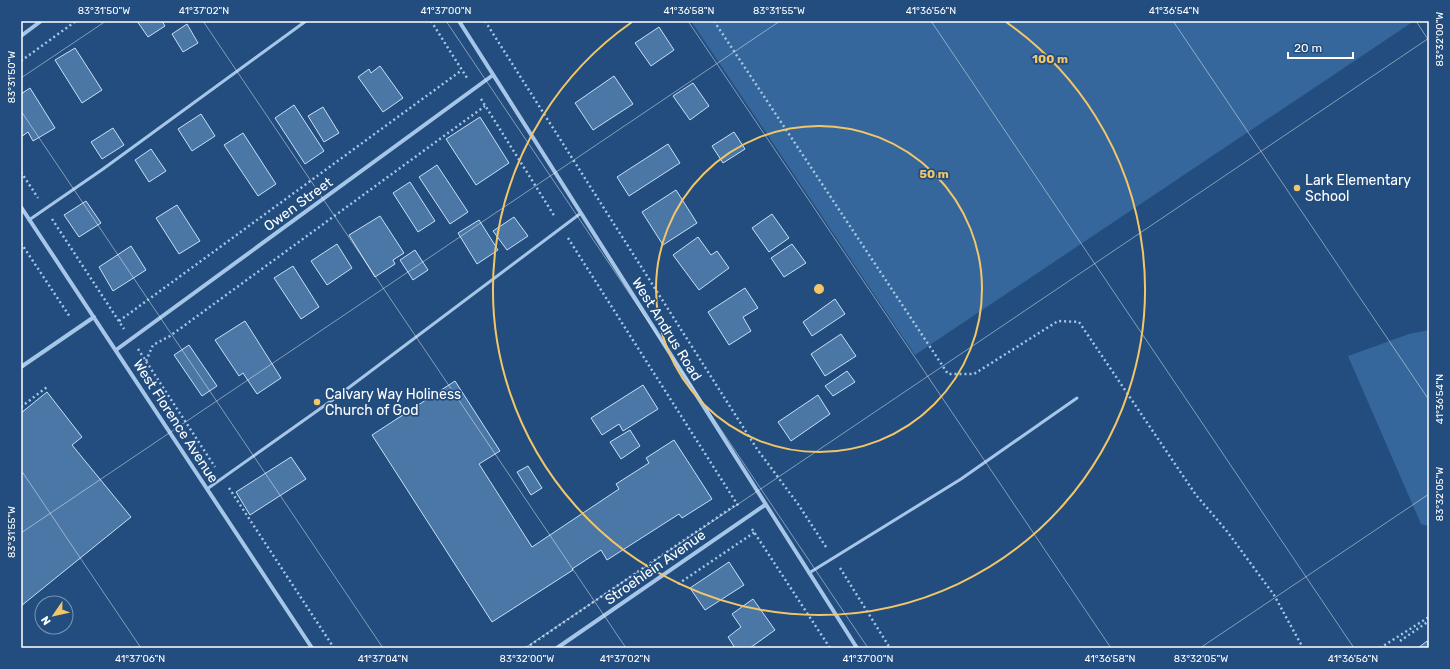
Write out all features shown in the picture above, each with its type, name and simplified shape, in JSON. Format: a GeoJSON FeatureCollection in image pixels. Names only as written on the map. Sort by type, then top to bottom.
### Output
{"type":"FeatureCollection","features":[{"type":"Feature","properties":{"kind":"street"},"geometry":{"type":"LineString","coordinates":[[21,36],[41,21]]}},
{"type":"Feature","properties":{"kind":"street","name":"West Andrus Road"},"geometry":{"type":"LineString","coordinates":[[459,21],[857,648]]}},
{"type":"Feature","properties":{"kind":"street","name":"Owen Street"},"geometry":{"type":"LineString","coordinates":[[116,350],[493,75]]}},
{"type":"Feature","properties":{"kind":"street","name":"West Florence Avenue"},"geometry":{"type":"LineString","coordinates":[[21,207],[312,648]]}},
{"type":"Feature","properties":{"kind":"street"},"geometry":{"type":"LineString","coordinates":[[21,367],[94,317]]}},
{"type":"Feature","properties":{"kind":"street","name":"Stroehlein Avenue"},"geometry":{"type":"LineString","coordinates":[[557,648],[766,505]]}},
{"type":"Feature","properties":{"kind":"lane"},"geometry":{"type":"LineString","coordinates":[[29,220],[103,169],[306,21]]}},
{"type":"Feature","properties":{"kind":"lane"},"geometry":{"type":"LineString","coordinates":[[207,489],[337,396],[581,213]]}},
{"type":"Feature","properties":{"kind":"lane"},"geometry":{"type":"LineString","coordinates":[[809,573],[834,559],[961,479],[1077,398]]}},
{"type":"Feature","properties":{"kind":"path"},"geometry":{"type":"LineString","coordinates":[[21,61],[76,21]]}},
{"type":"Feature","properties":{"kind":"path"},"geometry":{"type":"LineString","coordinates":[[431,21],[745,518],[830,648]]}},
{"type":"Feature","properties":{"kind":"path"},"geometry":{"type":"LineString","coordinates":[[485,21],[757,449],[798,504],[890,648]]}},
{"type":"Feature","properties":{"kind":"path"},"geometry":{"type":"LineString","coordinates":[[714,21],[948,374],[974,374],[1058,321],[1079,322],[1196,495],[1226,530],[1274,596],[1303,648]]}},
{"type":"Feature","properties":{"kind":"path"},"geometry":{"type":"LineString","coordinates":[[119,322],[463,70]]}},
{"type":"Feature","properties":{"kind":"path"},"geometry":{"type":"LineString","coordinates":[[146,361],[153,345],[170,336],[485,106]]}},
{"type":"Feature","properties":{"kind":"path"},"geometry":{"type":"LineString","coordinates":[[21,172],[334,648]]}},
{"type":"Feature","properties":{"kind":"path"},"geometry":{"type":"LineString","coordinates":[[21,243],[78,328]]}},
{"type":"Feature","properties":{"kind":"path"},"geometry":{"type":"LineString","coordinates":[[21,407],[47,387]]}},
{"type":"Feature","properties":{"kind":"path"},"geometry":{"type":"LineString","coordinates":[[526,648],[737,504]]}},
{"type":"Feature","properties":{"kind":"path"},"geometry":{"type":"LineString","coordinates":[[678,584],[755,532]]}},
{"type":"Feature","properties":{"kind":"path"},"geometry":{"type":"LineString","coordinates":[[1380,648],[1429,617]]}},
{"type":"Feature","properties":{"kind":"path"},"geometry":{"type":"LineString","coordinates":[[1400,641],[1429,621]]}},
{"type":"Feature","properties":{"kind":"shaded area"},"geometry":{"type":"Polygon","coordinates":[[[691,21],[1414,21],[915,355],[691,21]]]}},
{"type":"Feature","properties":{"kind":"shaded area"},"geometry":{"type":"Polygon","coordinates":[[[1429,330],[1429,526],[1421,524],[1348,356],[1409,334],[1429,330]]]}},
{"type":"Feature","properties":{"kind":"building"},"geometry":{"type":"Polygon","coordinates":[[[137,21],[162,21],[165,26],[148,37],[137,21]]]}},
{"type":"Feature","properties":{"kind":"building"},"geometry":{"type":"Polygon","coordinates":[[[187,24],[198,43],[183,52],[172,34],[187,24]]]}},
{"type":"Feature","properties":{"kind":"building"},"geometry":{"type":"Polygon","coordinates":[[[659,27],[674,50],[651,66],[635,43],[659,27]]]}},
{"type":"Feature","properties":{"kind":"building"},"geometry":{"type":"Polygon","coordinates":[[[75,48],[102,90],[82,103],[55,60],[75,48]]]}},
{"type":"Feature","properties":{"kind":"building"},"geometry":{"type":"Polygon","coordinates":[[[380,66],[403,98],[383,112],[358,77],[369,69],[371,73],[380,66]]]}},
{"type":"Feature","properties":{"kind":"building"},"geometry":{"type":"Polygon","coordinates":[[[614,76],[633,104],[593,130],[575,103],[614,76]]]}},
{"type":"Feature","properties":{"kind":"building"},"geometry":{"type":"Polygon","coordinates":[[[693,83],[709,106],[690,120],[673,96],[693,83]]]}},
{"type":"Feature","properties":{"kind":"building"},"geometry":{"type":"Polygon","coordinates":[[[30,88],[55,128],[33,141],[28,132],[21,137],[21,94],[30,88]]]}},
{"type":"Feature","properties":{"kind":"building"},"geometry":{"type":"Polygon","coordinates":[[[294,105],[324,151],[305,164],[275,118],[294,105]]]}},
{"type":"Feature","properties":{"kind":"building"},"geometry":{"type":"Polygon","coordinates":[[[323,107],[339,133],[324,142],[308,116],[323,107]]]}},
{"type":"Feature","properties":{"kind":"building"},"geometry":{"type":"Polygon","coordinates":[[[201,114],[215,136],[192,151],[178,129],[201,114]]]}},
{"type":"Feature","properties":{"kind":"building"},"geometry":{"type":"Polygon","coordinates":[[[480,117],[509,163],[476,185],[446,139],[480,117]]]}},
{"type":"Feature","properties":{"kind":"building"},"geometry":{"type":"Polygon","coordinates":[[[113,128],[124,145],[102,159],[91,142],[113,128]]]}},
{"type":"Feature","properties":{"kind":"building"},"geometry":{"type":"Polygon","coordinates":[[[734,132],[745,149],[723,163],[712,146],[734,132]]]}},
{"type":"Feature","properties":{"kind":"building"},"geometry":{"type":"Polygon","coordinates":[[[243,133],[276,184],[258,196],[224,145],[243,133]]]}},
{"type":"Feature","properties":{"kind":"building"},"geometry":{"type":"Polygon","coordinates":[[[668,144],[680,163],[629,196],[617,177],[668,144]]]}},
{"type":"Feature","properties":{"kind":"building"},"geometry":{"type":"Polygon","coordinates":[[[151,149],[166,171],[149,182],[135,160],[151,149]]]}},
{"type":"Feature","properties":{"kind":"building"},"geometry":{"type":"Polygon","coordinates":[[[437,165],[468,212],[450,224],[419,177],[437,165]]]}},
{"type":"Feature","properties":{"kind":"building"},"geometry":{"type":"Polygon","coordinates":[[[410,182],[435,221],[418,232],[393,193],[410,182]]]}},
{"type":"Feature","properties":{"kind":"building"},"geometry":{"type":"Polygon","coordinates":[[[676,190],[697,223],[663,245],[642,212],[676,190]]]}},
{"type":"Feature","properties":{"kind":"building"},"geometry":{"type":"Polygon","coordinates":[[[86,201],[101,223],[79,237],[64,215],[86,201]]]}},
{"type":"Feature","properties":{"kind":"building"},"geometry":{"type":"Polygon","coordinates":[[[177,205],[200,241],[179,254],[156,218],[177,205]]]}},
{"type":"Feature","properties":{"kind":"building"},"geometry":{"type":"Polygon","coordinates":[[[772,214],[789,238],[769,252],[752,228],[772,214]]]}},
{"type":"Feature","properties":{"kind":"building"},"geometry":{"type":"Polygon","coordinates":[[[380,216],[404,253],[393,260],[395,264],[375,277],[349,235],[380,216]]]}},
{"type":"Feature","properties":{"kind":"building"},"geometry":{"type":"Polygon","coordinates":[[[514,217],[528,236],[507,250],[493,231],[514,217]]]}},
{"type":"Feature","properties":{"kind":"building"},"geometry":{"type":"Polygon","coordinates":[[[479,220],[498,250],[477,264],[458,233],[479,220]]]}},
{"type":"Feature","properties":{"kind":"building"},"geometry":{"type":"Polygon","coordinates":[[[698,237],[711,255],[717,251],[729,268],[699,290],[673,255],[698,237]]]}},
{"type":"Feature","properties":{"kind":"building"},"geometry":{"type":"Polygon","coordinates":[[[337,244],[352,268],[327,285],[311,261],[337,244]]]}},
{"type":"Feature","properties":{"kind":"building"},"geometry":{"type":"Polygon","coordinates":[[[792,244],[806,263],[784,277],[771,258],[792,244]]]}},
{"type":"Feature","properties":{"kind":"building"},"geometry":{"type":"Polygon","coordinates":[[[131,246],[146,270],[113,291],[99,267],[131,246]]]}},
{"type":"Feature","properties":{"kind":"building"},"geometry":{"type":"Polygon","coordinates":[[[415,250],[428,270],[413,280],[400,260],[415,250]]]}},
{"type":"Feature","properties":{"kind":"building"},"geometry":{"type":"Polygon","coordinates":[[[293,266],[319,307],[301,319],[274,278],[293,266]]]}},
{"type":"Feature","properties":{"kind":"building"},"geometry":{"type":"Polygon","coordinates":[[[745,288],[758,308],[743,317],[751,331],[729,345],[708,312],[745,288]]]}},
{"type":"Feature","properties":{"kind":"building"},"geometry":{"type":"Polygon","coordinates":[[[835,299],[845,314],[812,336],[803,322],[835,299]]]}},
{"type":"Feature","properties":{"kind":"building"},"geometry":{"type":"Polygon","coordinates":[[[245,321],[281,378],[257,394],[243,373],[239,376],[215,340],[245,321]]]}},
{"type":"Feature","properties":{"kind":"building"},"geometry":{"type":"Polygon","coordinates":[[[841,334],[856,356],[825,376],[811,354],[841,334]]]}},
{"type":"Feature","properties":{"kind":"building"},"geometry":{"type":"Polygon","coordinates":[[[189,345],[217,386],[202,396],[174,355],[189,345]]]}},
{"type":"Feature","properties":{"kind":"building"},"geometry":{"type":"Polygon","coordinates":[[[847,371],[855,382],[833,396],[825,386],[847,371]]]}},
{"type":"Feature","properties":{"kind":"building"},"geometry":{"type":"Polygon","coordinates":[[[455,381],[500,451],[479,464],[532,547],[619,489],[616,484],[649,463],[646,458],[674,440],[712,499],[682,518],[679,514],[607,560],[601,550],[572,569],[573,570],[492,622],[372,435],[455,381]]]}},
{"type":"Feature","properties":{"kind":"building"},"geometry":{"type":"Polygon","coordinates":[[[643,385],[658,409],[623,431],[619,424],[602,435],[591,418],[643,385]]]}},
{"type":"Feature","properties":{"kind":"building"},"geometry":{"type":"Polygon","coordinates":[[[47,392],[82,437],[72,445],[131,517],[21,606],[21,413],[47,392]]]}},
{"type":"Feature","properties":{"kind":"building"},"geometry":{"type":"Polygon","coordinates":[[[818,395],[830,414],[791,441],[778,422],[818,395]]]}},
{"type":"Feature","properties":{"kind":"building"},"geometry":{"type":"Polygon","coordinates":[[[630,430],[640,446],[621,459],[610,442],[630,430]]]}},
{"type":"Feature","properties":{"kind":"building"},"geometry":{"type":"Polygon","coordinates":[[[291,457],[306,479],[250,515],[236,492],[291,457]]]}},
{"type":"Feature","properties":{"kind":"building"},"geometry":{"type":"Polygon","coordinates":[[[528,466],[542,488],[531,495],[517,472],[528,466]]]}},
{"type":"Feature","properties":{"kind":"building"},"geometry":{"type":"Polygon","coordinates":[[[729,562],[744,585],[705,610],[690,588],[729,562]]]}},
{"type":"Feature","properties":{"kind":"building"},"geometry":{"type":"Polygon","coordinates":[[[753,599],[775,630],[750,648],[735,648],[728,637],[741,627],[732,614],[753,599]]]}},
{"type":"Feature","properties":{"kind":"building"},"geometry":{"type":"Polygon","coordinates":[[[1427,641],[1429,648],[1418,648],[1427,641]]]}},
{"type":"Feature","properties":{"kind":"place","name":"Lark Elementary School"},"geometry":{"type":"Point","coordinates":[1297,188]}},
{"type":"Feature","properties":{"kind":"place","name":"Calvary Way Holiness Church of God"},"geometry":{"type":"Point","coordinates":[317,402]}}]}
